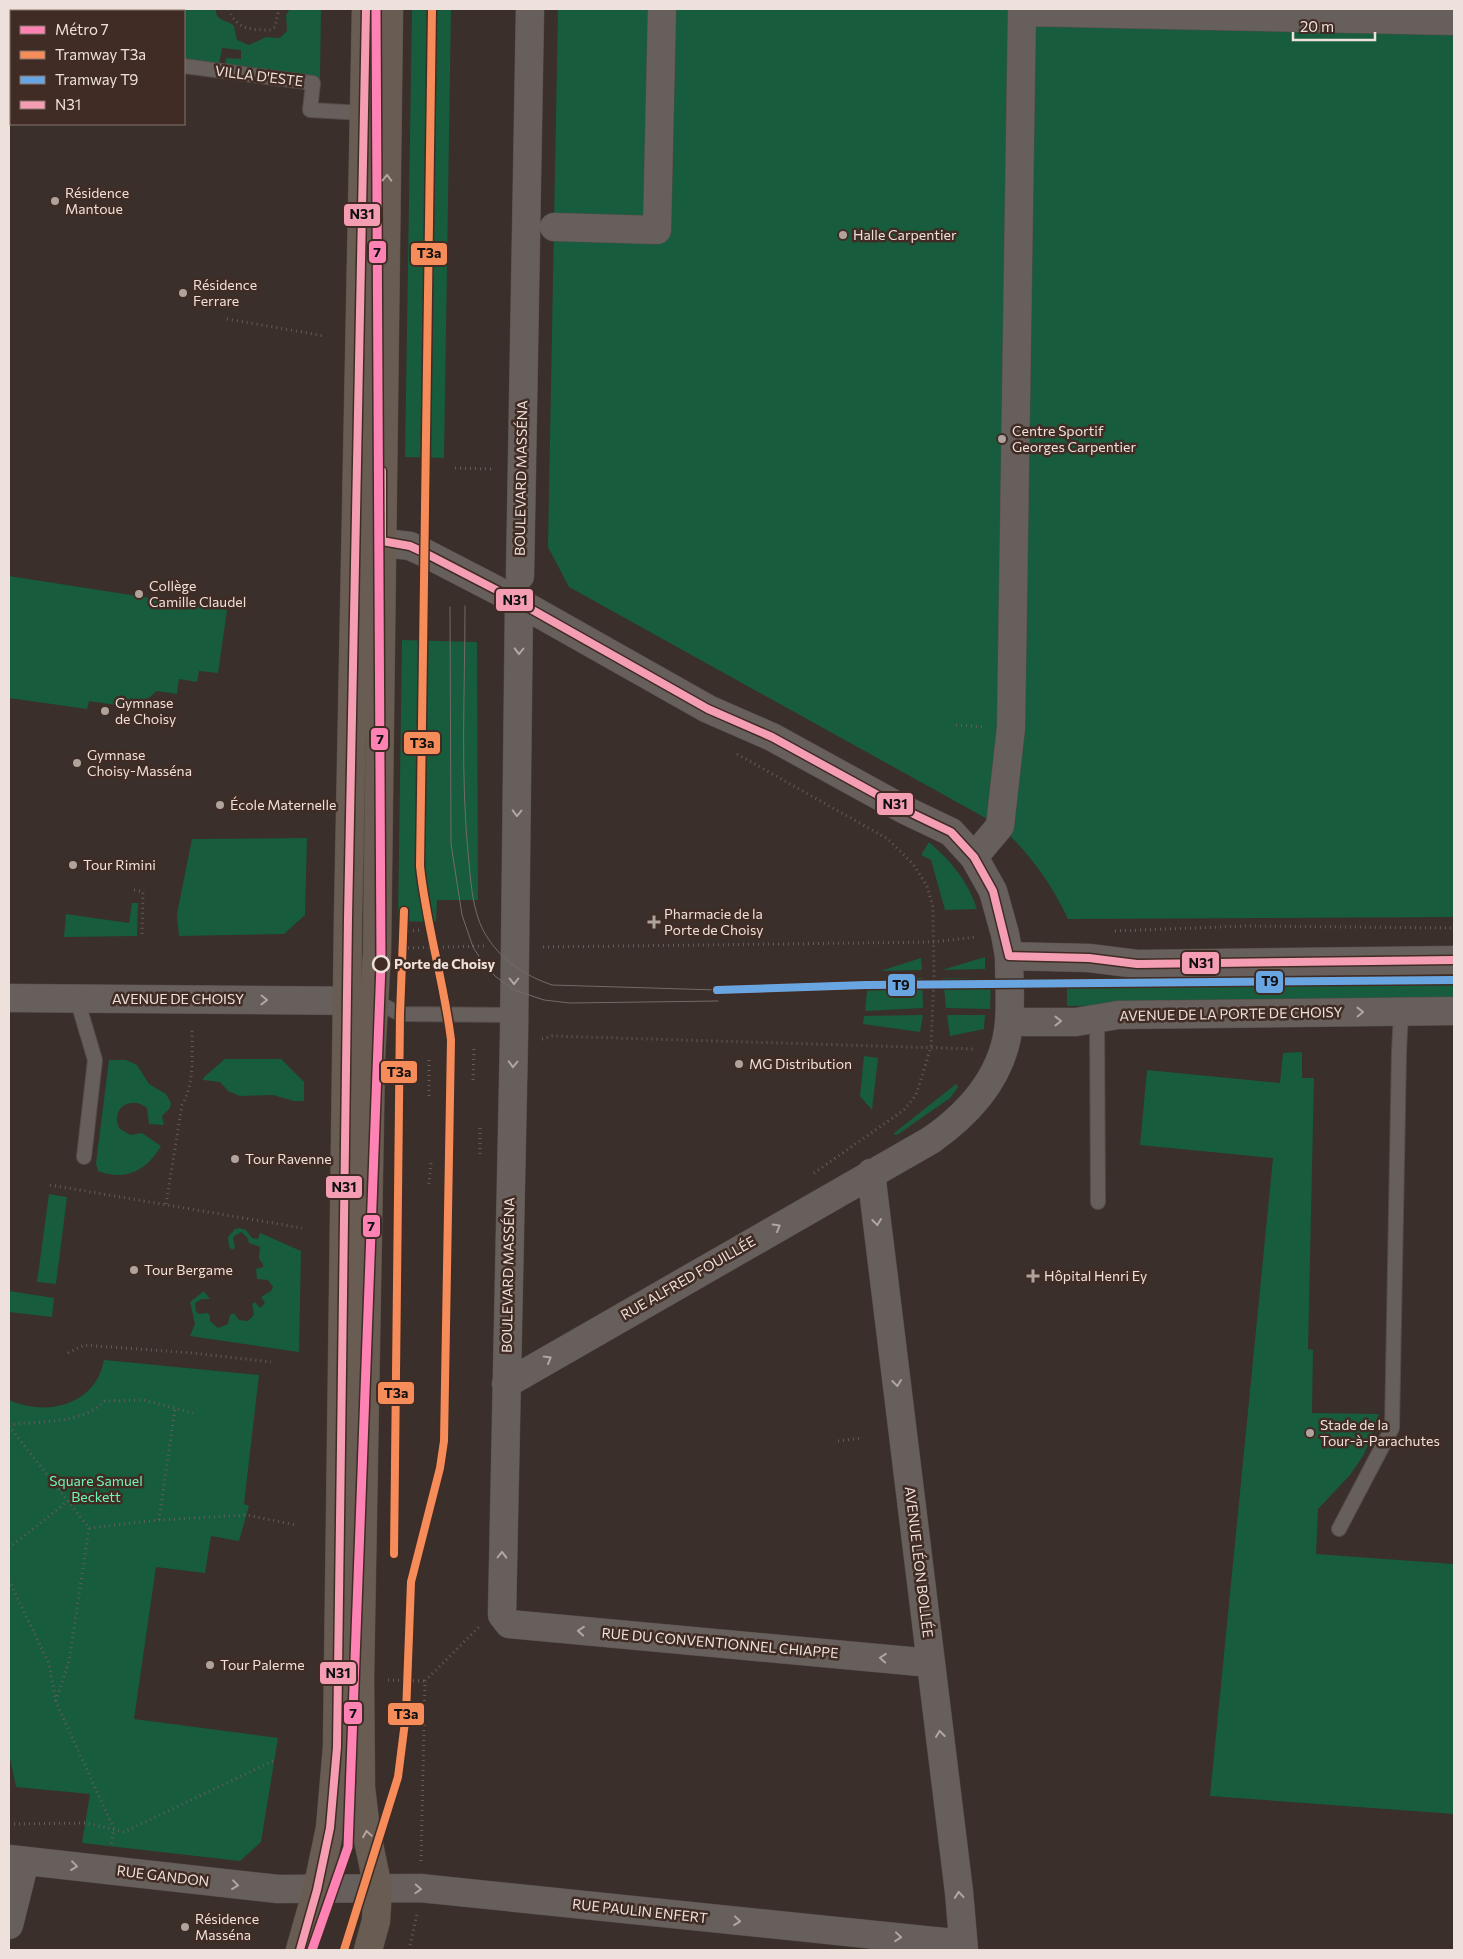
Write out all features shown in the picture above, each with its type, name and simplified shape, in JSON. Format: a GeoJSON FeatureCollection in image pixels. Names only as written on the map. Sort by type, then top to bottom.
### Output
{"type":"FeatureCollection","features":[{"type":"Feature","properties":{"kind":"main road"},"geometry":{"type":"LineString","coordinates":[[366,9],[363,113],[375,1001],[371,1057],[360,1679],[361,1788],[366,1830],[378,1888],[376,1921],[368,1950]]}},
{"type":"Feature","properties":{"kind":"main road"},"geometry":{"type":"LineString","coordinates":[[300,1950],[317,1890],[333,1813],[337,1747],[347,1000],[369,541],[389,9]]}},
{"type":"Feature","properties":{"kind":"street","name":"BOULEVARD MASSÉNA"},"geometry":{"type":"LineString","coordinates":[[505,1614],[506,1384],[514,1015],[519,589],[530,9]]}},
{"type":"Feature","properties":{"kind":"street"},"geometry":{"type":"LineString","coordinates":[[554,227],[657,230],[662,9]]}},
{"type":"Feature","properties":{"kind":"street"},"geometry":{"type":"LineString","coordinates":[[974,857],[1000,826],[1011,728],[1022,11],[1454,21]]}},
{"type":"Feature","properties":{"kind":"street","name":"RUE ALFRED FOUILLÉE"},"geometry":{"type":"LineString","coordinates":[[369,541],[410,546],[519,589],[708,708],[772,737],[905,810],[951,832],[974,857],[993,890],[1007,945],[1009,1022],[1003,1050],[980,1097],[967,1111],[931,1140],[506,1384]]}},
{"type":"Feature","properties":{"kind":"street"},"geometry":{"type":"LineString","coordinates":[[1007,945],[1137,964],[1454,960]]}},
{"type":"Feature","properties":{"kind":"street","name":"AVENUE DE CHOISY"},"geometry":{"type":"LineString","coordinates":[[9,998],[347,1000]]}},
{"type":"Feature","properties":{"kind":"street"},"geometry":{"type":"LineString","coordinates":[[347,1000],[375,1001]]}},
{"type":"Feature","properties":{"kind":"street","name":"AVENUE DE LA PORTE DE CHOISY"},"geometry":{"type":"LineString","coordinates":[[1009,1022],[1076,1022],[1118,1015],[1454,1011]]}},
{"type":"Feature","properties":{"kind":"street","name":"AVENUE LÉON BOLLÉE"},"geometry":{"type":"LineString","coordinates":[[871,1174],[964,1947]]}},
{"type":"Feature","properties":{"kind":"street","name":"RUE DU CONVENTIONNEL CHIAPPE"},"geometry":{"type":"LineString","coordinates":[[505,1614],[931,1662]]}},
{"type":"Feature","properties":{"kind":"street"},"geometry":{"type":"LineString","coordinates":[[9,1925],[17,1860]]}},
{"type":"Feature","properties":{"kind":"street","name":"RUE GANDON"},"geometry":{"type":"LineString","coordinates":[[17,1860],[262,1888],[317,1890]]}},
{"type":"Feature","properties":{"kind":"street","name":"RUE PAULIN ENFERT"},"geometry":{"type":"LineString","coordinates":[[317,1890],[420,1888],[964,1947]]}},
{"type":"Feature","properties":{"kind":"lane","name":"VILLA D'ESTE"},"geometry":{"type":"LineString","coordinates":[[185,66],[313,83],[310,110],[363,113]]}},
{"type":"Feature","properties":{"kind":"lane"},"geometry":{"type":"LineString","coordinates":[[77,999],[95,1060],[84,1156]]}},
{"type":"Feature","properties":{"kind":"lane"},"geometry":{"type":"LineString","coordinates":[[375,1001],[400,1014],[514,1015]]}},
{"type":"Feature","properties":{"kind":"lane"},"geometry":{"type":"LineString","coordinates":[[1339,1529],[1392,1428],[1401,1012]]}},
{"type":"Feature","properties":{"kind":"lane"},"geometry":{"type":"LineString","coordinates":[[1097,1018],[1098,1202]]}},
{"type":"Feature","properties":{"kind":"path"},"geometry":{"type":"LineString","coordinates":[[229,9],[242,27],[249,30],[271,30],[275,27],[279,9]]}},
{"type":"Feature","properties":{"kind":"path"},"geometry":{"type":"LineString","coordinates":[[227,319],[325,336]]}},
{"type":"Feature","properties":{"kind":"path"},"geometry":{"type":"LineString","coordinates":[[455,468],[498,469]]}},
{"type":"Feature","properties":{"kind":"path"},"geometry":{"type":"LineString","coordinates":[[956,725],[976,726]]}},
{"type":"Feature","properties":{"kind":"path"},"geometry":{"type":"LineString","coordinates":[[809,1176],[904,1110],[916,1095],[932,1047],[933,907],[927,886],[913,864],[888,839]]}},
{"type":"Feature","properties":{"kind":"path"},"geometry":{"type":"LineString","coordinates":[[134,890],[143,892],[142,936]]}},
{"type":"Feature","properties":{"kind":"path"},"geometry":{"type":"LineString","coordinates":[[1110,931],[1246,926],[1454,928]]}},
{"type":"Feature","properties":{"kind":"path"},"geometry":{"type":"LineString","coordinates":[[408,930],[423,930]]}},
{"type":"Feature","properties":{"kind":"path"},"geometry":{"type":"LineString","coordinates":[[398,948],[934,942],[1007,945]]}},
{"type":"Feature","properties":{"kind":"path"},"geometry":{"type":"LineString","coordinates":[[513,1047],[552,1036],[1003,1050]]}},
{"type":"Feature","properties":{"kind":"path"},"geometry":{"type":"LineString","coordinates":[[473,1080],[474,1046]]}},
{"type":"Feature","properties":{"kind":"path"},"geometry":{"type":"LineString","coordinates":[[166,1204],[182,1105],[188,1096],[192,1059]]}},
{"type":"Feature","properties":{"kind":"path"},"geometry":{"type":"LineString","coordinates":[[429,1059],[429,1096]]}},
{"type":"Feature","properties":{"kind":"path"},"geometry":{"type":"LineString","coordinates":[[480,1127],[480,1154]]}},
{"type":"Feature","properties":{"kind":"path"},"geometry":{"type":"LineString","coordinates":[[430,1184],[431,1163]]}},
{"type":"Feature","properties":{"kind":"path"},"geometry":{"type":"LineString","coordinates":[[50,1185],[302,1228]]}},
{"type":"Feature","properties":{"kind":"path"},"geometry":{"type":"LineString","coordinates":[[68,1353],[84,1345],[192,1353],[271,1362]]}},
{"type":"Feature","properties":{"kind":"path"},"geometry":{"type":"LineString","coordinates":[[9,1426],[57,1422],[96,1409],[105,1401],[143,1400],[193,1413]]}},
{"type":"Feature","properties":{"kind":"path"},"geometry":{"type":"LineString","coordinates":[[159,1520],[175,1408]]}},
{"type":"Feature","properties":{"kind":"path"},"geometry":{"type":"LineString","coordinates":[[9,1426],[90,1528],[69,1661],[56,1702]]}},
{"type":"Feature","properties":{"kind":"path"},"geometry":{"type":"LineString","coordinates":[[838,1440],[861,1438]]}},
{"type":"Feature","properties":{"kind":"path"},"geometry":{"type":"LineString","coordinates":[[9,1548],[68,1501]]}},
{"type":"Feature","properties":{"kind":"path"},"geometry":{"type":"LineString","coordinates":[[90,1528],[159,1520],[247,1515],[296,1525]]}},
{"type":"Feature","properties":{"kind":"path"},"geometry":{"type":"LineString","coordinates":[[9,1580],[49,1664],[56,1702],[114,1829],[110,1845]]}},
{"type":"Feature","properties":{"kind":"path"},"geometry":{"type":"LineString","coordinates":[[360,1679],[425,1682],[505,1614]]}},
{"type":"Feature","properties":{"kind":"path"},"geometry":{"type":"LineString","coordinates":[[421,1864],[425,1682]]}},
{"type":"Feature","properties":{"kind":"path"},"geometry":{"type":"LineString","coordinates":[[9,1824],[86,1823],[124,1832],[275,1760]]}},
{"type":"Feature","properties":{"kind":"path"},"geometry":{"type":"LineString","coordinates":[[409,1950],[418,1910]]}},
{"type":"Feature","properties":{"kind":"green space"},"geometry":{"type":"Polygon","coordinates":[[[216,9],[219,18],[234,26],[237,40],[249,45],[266,37],[280,38],[287,31],[286,15],[290,9],[321,9],[320,79],[225,65],[226,58],[241,59],[241,50],[222,48],[219,64],[185,59],[185,10],[162,10],[216,9]]]}},
{"type":"Feature","properties":{"kind":"green space"},"geometry":{"type":"Polygon","coordinates":[[[412,9],[451,9],[444,458],[405,457],[412,9]]]}},
{"type":"Feature","properties":{"kind":"green space","name":"Centre Sportif Georges Carpentier"},"geometry":{"type":"Polygon","coordinates":[[[558,9],[1454,9],[1454,917],[1068,919],[1038,869],[1000,826],[569,587],[548,547],[558,9]]]}},
{"type":"Feature","properties":{"kind":"green space"},"geometry":{"type":"Polygon","coordinates":[[[9,576],[227,610],[218,673],[199,671],[197,682],[179,679],[177,694],[157,691],[136,708],[89,701],[87,709],[9,698],[9,576]]]}},
{"type":"Feature","properties":{"kind":"green space"},"geometry":{"type":"Polygon","coordinates":[[[402,640],[477,642],[478,900],[437,900],[436,922],[398,921],[402,640]]]}},
{"type":"Feature","properties":{"kind":"green space"},"geometry":{"type":"Polygon","coordinates":[[[307,838],[305,915],[284,934],[179,936],[177,914],[192,839],[307,838]]]}},
{"type":"Feature","properties":{"kind":"green space"},"geometry":{"type":"Polygon","coordinates":[[[929,842],[958,872],[969,889],[977,909],[945,910],[931,860],[921,855],[929,842]]]}},
{"type":"Feature","properties":{"kind":"green space"},"geometry":{"type":"Polygon","coordinates":[[[132,903],[138,903],[137,936],[64,937],[66,914],[129,923],[132,903]]]}},
{"type":"Feature","properties":{"kind":"green space"},"geometry":{"type":"Polygon","coordinates":[[[985,957],[985,969],[942,970],[985,957]]]}},
{"type":"Feature","properties":{"kind":"green space"},"geometry":{"type":"Polygon","coordinates":[[[921,958],[922,970],[880,971],[921,958]]]}},
{"type":"Feature","properties":{"kind":"green space"},"geometry":{"type":"Polygon","coordinates":[[[1454,975],[1454,1002],[1067,1006],[1067,978],[1454,975]]]}},
{"type":"Feature","properties":{"kind":"green space"},"geometry":{"type":"Polygon","coordinates":[[[922,978],[923,1008],[865,1011],[868,981],[922,978]]]}},
{"type":"Feature","properties":{"kind":"green space"},"geometry":{"type":"Polygon","coordinates":[[[943,978],[991,979],[990,1009],[946,1008],[943,978]]]}},
{"type":"Feature","properties":{"kind":"green space"},"geometry":{"type":"Polygon","coordinates":[[[923,1015],[920,1032],[863,1024],[864,1016],[923,1015]]]}},
{"type":"Feature","properties":{"kind":"green space"},"geometry":{"type":"Polygon","coordinates":[[[947,1015],[985,1015],[984,1029],[950,1036],[947,1015]]]}},
{"type":"Feature","properties":{"kind":"green space","name":"Stade de la Tour-à-Parachutes"},"geometry":{"type":"Polygon","coordinates":[[[1302,1052],[1302,1078],[1314,1078],[1308,1349],[1313,1350],[1312,1413],[1379,1414],[1363,1456],[1350,1475],[1318,1509],[1316,1554],[1454,1564],[1454,1814],[1210,1796],[1273,1158],[1140,1145],[1147,1070],[1280,1083],[1283,1053],[1302,1052]]]}},
{"type":"Feature","properties":{"kind":"green space"},"geometry":{"type":"Polygon","coordinates":[[[864,1056],[878,1058],[872,1110],[860,1096],[864,1056]]]}},
{"type":"Feature","properties":{"kind":"green space"},"geometry":{"type":"Polygon","coordinates":[[[225,1059],[281,1059],[304,1082],[304,1101],[294,1101],[273,1095],[240,1096],[228,1091],[220,1082],[203,1080],[225,1059]]]}},
{"type":"Feature","properties":{"kind":"green space"},"geometry":{"type":"Polygon","coordinates":[[[109,1060],[126,1060],[137,1065],[149,1084],[166,1094],[171,1103],[170,1108],[162,1116],[164,1125],[149,1124],[147,1108],[141,1104],[128,1103],[119,1110],[117,1122],[120,1129],[131,1135],[142,1133],[161,1146],[149,1162],[135,1172],[127,1174],[108,1174],[98,1171],[96,1163],[109,1060]]]}},
{"type":"Feature","properties":{"kind":"green space"},"geometry":{"type":"Polygon","coordinates":[[[956,1084],[958,1087],[950,1098],[897,1135],[893,1134],[956,1084]]]}},
{"type":"Feature","properties":{"kind":"green space"},"geometry":{"type":"Polygon","coordinates":[[[49,1194],[67,1197],[56,1284],[37,1282],[49,1194]]]}},
{"type":"Feature","properties":{"kind":"green space"},"geometry":{"type":"Polygon","coordinates":[[[235,1229],[246,1230],[252,1238],[258,1239],[260,1233],[301,1251],[299,1352],[190,1336],[195,1324],[190,1302],[204,1291],[210,1299],[202,1299],[195,1303],[196,1311],[199,1314],[207,1313],[210,1315],[210,1321],[218,1328],[228,1324],[230,1315],[234,1313],[239,1320],[248,1321],[254,1315],[252,1304],[255,1302],[260,1308],[265,1303],[261,1297],[271,1291],[273,1287],[268,1280],[257,1279],[256,1269],[263,1267],[259,1259],[260,1247],[249,1243],[247,1237],[241,1232],[233,1237],[235,1248],[232,1250],[229,1246],[228,1237],[235,1229]]]}},
{"type":"Feature","properties":{"kind":"green space"},"geometry":{"type":"Polygon","coordinates":[[[9,1291],[54,1298],[52,1317],[9,1312],[9,1291]]]}},
{"type":"Feature","properties":{"kind":"green space","name":"Square Samuel Beckett"},"geometry":{"type":"Polygon","coordinates":[[[104,1360],[259,1375],[244,1504],[249,1506],[239,1541],[211,1536],[205,1573],[156,1567],[134,1719],[278,1738],[261,1842],[240,1861],[82,1843],[90,1794],[16,1787],[9,1753],[9,1400],[39,1407],[54,1407],[68,1403],[80,1397],[91,1388],[99,1375],[104,1360]]]}},
{"type":"Feature","properties":{"kind":"tram line","name":"T3a"},"geometry":{"type":"LineString","coordinates":[[344,1950],[398,1777],[406,1714],[411,1582],[440,1468],[444,1441],[451,1040],[426,910],[420,866],[432,9]]}},
{"type":"Feature","properties":{"kind":"tram line"},"geometry":{"type":"LineString","coordinates":[[465,606],[464,767],[466,831],[475,906],[483,930],[489,940],[504,957],[521,971],[552,985],[717,990]]}},
{"type":"Feature","properties":{"kind":"tram line"},"geometry":{"type":"LineString","coordinates":[[450,607],[451,844],[462,915],[473,947],[480,958],[495,976],[514,990],[544,1000],[570,1003],[718,1001]]}},
{"type":"Feature","properties":{"kind":"tram line","name":"T3a"},"geometry":{"type":"LineString","coordinates":[[394,1554],[400,1014],[404,911]]}},
{"type":"Feature","properties":{"kind":"tram line","name":"T9"},"geometry":{"type":"LineString","coordinates":[[717,990],[866,985],[1454,980]]}},
{"type":"Feature","properties":{"kind":"metro line","name":"7"},"geometry":{"type":"LineString","coordinates":[[312,1950],[348,1847],[381,964],[376,9]]}},
{"type":"Feature","properties":{"kind":"transit line","name":"N31"},"geometry":{"type":"LineString","coordinates":[[300,1950],[317,1890],[330,1828],[337,1747],[348,918],[366,9]]}},
{"type":"Feature","properties":{"kind":"transit line","name":"N31"},"geometry":{"type":"LineString","coordinates":[[382,471],[382,541],[410,546],[423,552],[506,595],[708,709],[772,737],[905,810],[951,832],[974,857],[993,891],[1009,956],[1089,958],[1137,964],[1454,960]]}},
{"type":"Feature","properties":{"kind":"place","name":"Résidence Mantoue"},"geometry":{"type":"Point","coordinates":[55,201]}},
{"type":"Feature","properties":{"kind":"place","name":"Halle Carpentier"},"geometry":{"type":"Point","coordinates":[843,235]}},
{"type":"Feature","properties":{"kind":"place","name":"Résidence Ferrare"},"geometry":{"type":"Point","coordinates":[183,293]}},
{"type":"Feature","properties":{"kind":"place","name":"Centre Sportif Georges Carpentier"},"geometry":{"type":"Point","coordinates":[1002,439]}},
{"type":"Feature","properties":{"kind":"place","name":"Collège Camille Claudel"},"geometry":{"type":"Point","coordinates":[139,594]}},
{"type":"Feature","properties":{"kind":"place","name":"Gymnase de Choisy"},"geometry":{"type":"Point","coordinates":[105,711]}},
{"type":"Feature","properties":{"kind":"place","name":"Gymnase Choisy-Masséna"},"geometry":{"type":"Point","coordinates":[77,763]}},
{"type":"Feature","properties":{"kind":"place","name":"École Maternelle"},"geometry":{"type":"Point","coordinates":[220,805]}},
{"type":"Feature","properties":{"kind":"place","name":"Tour Rimini"},"geometry":{"type":"Point","coordinates":[73,865]}},
{"type":"Feature","properties":{"kind":"place","name":"Pharmacie de la Porte de Choisy"},"geometry":{"type":"Point","coordinates":[654,922]}},
{"type":"Feature","properties":{"kind":"place","name":"Porte de Choisy"},"geometry":{"type":"Point","coordinates":[381,964]}},
{"type":"Feature","properties":{"kind":"place","name":"MG Distribution"},"geometry":{"type":"Point","coordinates":[739,1064]}},
{"type":"Feature","properties":{"kind":"place","name":"Tour Ravenne"},"geometry":{"type":"Point","coordinates":[235,1159]}},
{"type":"Feature","properties":{"kind":"place","name":"Tour Bergame"},"geometry":{"type":"Point","coordinates":[134,1270]}},
{"type":"Feature","properties":{"kind":"place","name":"Hôpital Henri Ey"},"geometry":{"type":"Point","coordinates":[1033,1276]}},
{"type":"Feature","properties":{"kind":"place","name":"Stade de la Tour-à-Parachutes"},"geometry":{"type":"Point","coordinates":[1310,1433]}},
{"type":"Feature","properties":{"kind":"place","name":"Tour Palerme"},"geometry":{"type":"Point","coordinates":[210,1665]}},
{"type":"Feature","properties":{"kind":"place","name":"Résidence Masséna"},"geometry":{"type":"Point","coordinates":[185,1927]}}]}
